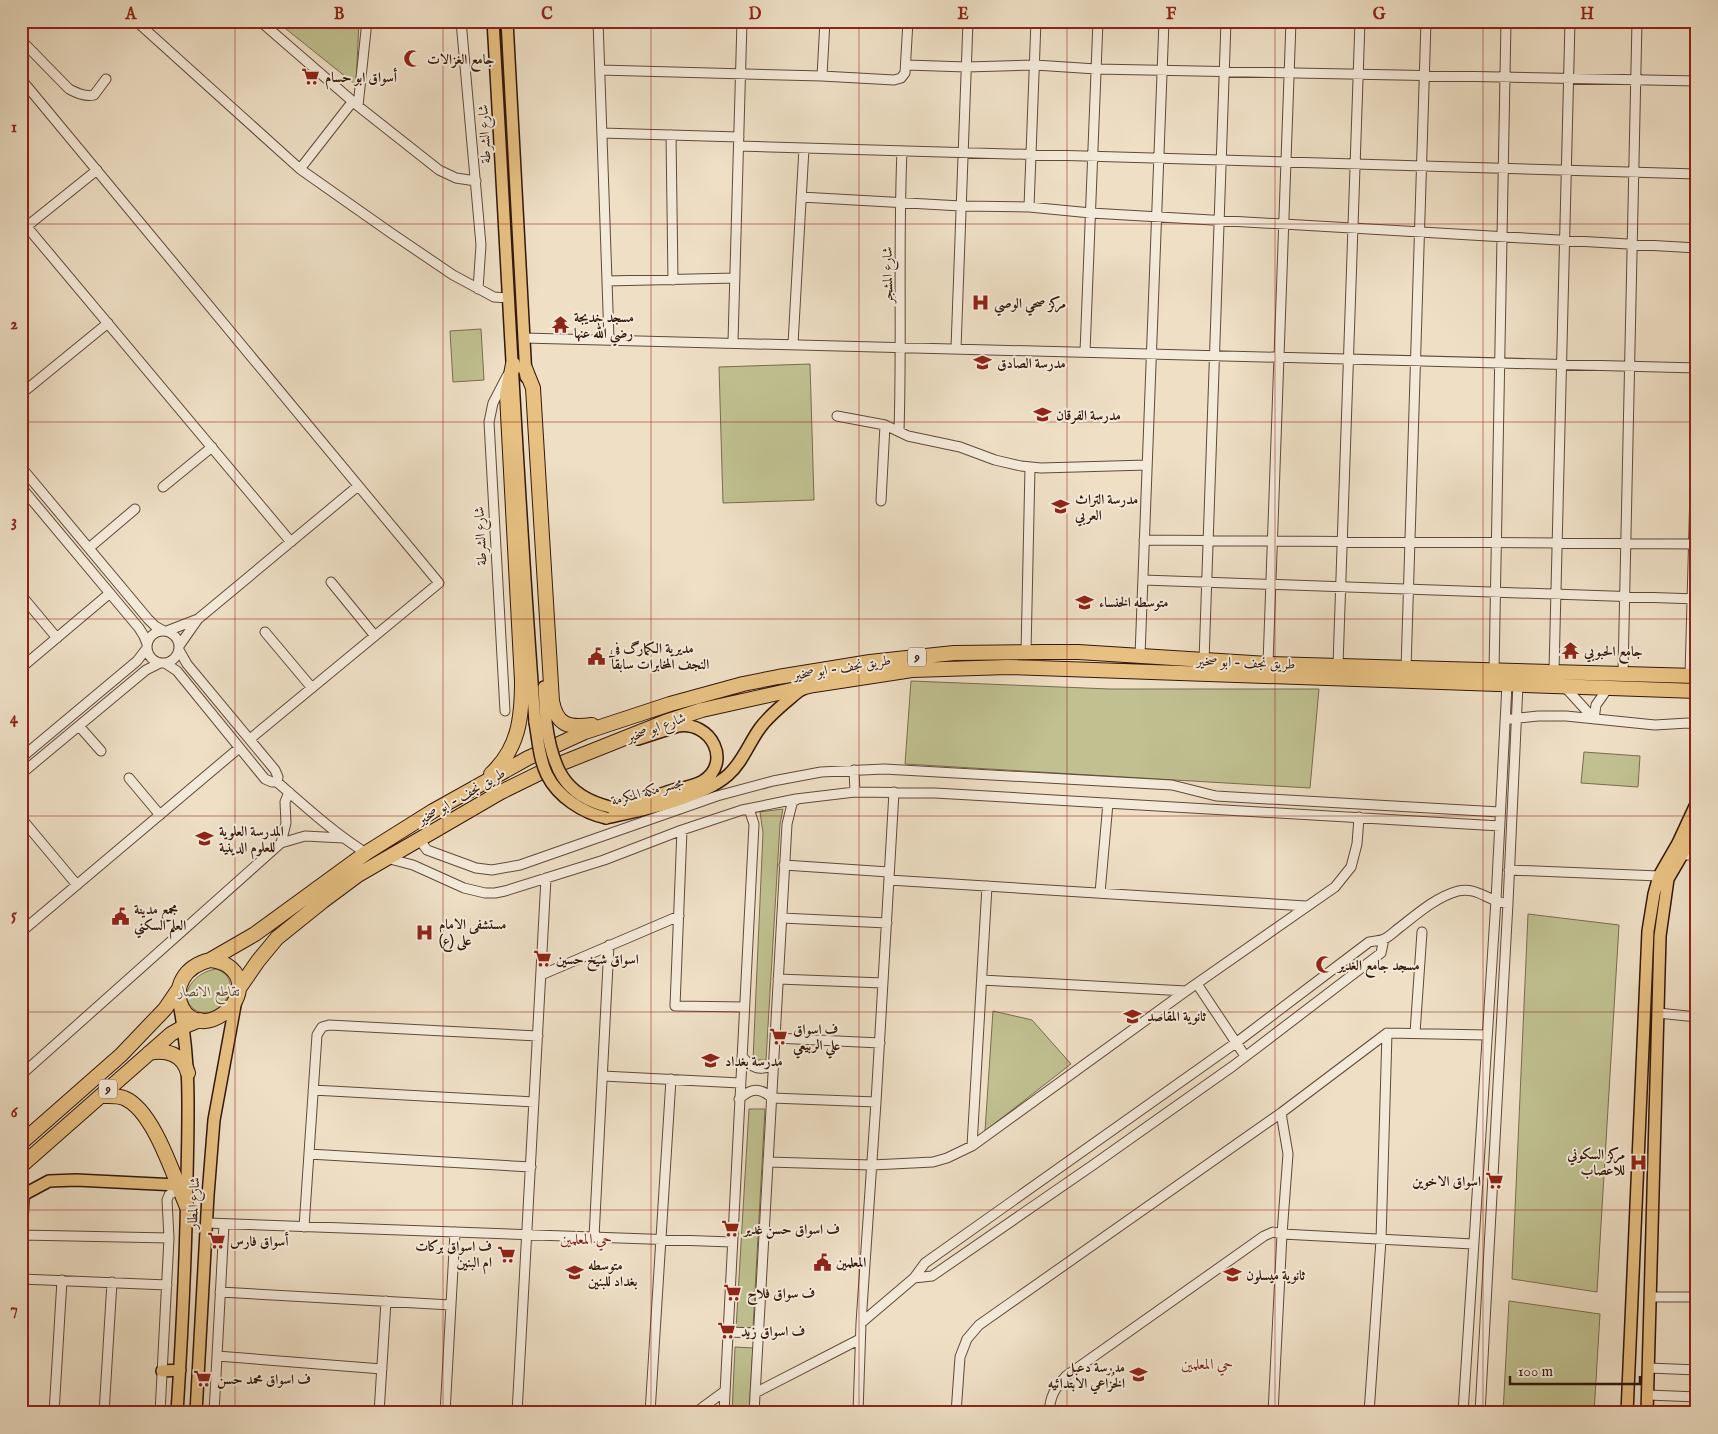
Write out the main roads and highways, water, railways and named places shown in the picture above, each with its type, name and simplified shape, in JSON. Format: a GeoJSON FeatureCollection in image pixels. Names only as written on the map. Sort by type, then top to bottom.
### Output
{"type":"FeatureCollection","features":[{"type":"Feature","properties":{"kind":"highway"},"geometry":{"type":"LineString","coordinates":[[519,366],[533,388],[554,713],[561,722],[570,726],[598,724],[625,719]]}},
{"type":"Feature","properties":{"kind":"highway"},"geometry":{"type":"LineString","coordinates":[[468,793],[501,763],[515,742],[521,719],[522,681],[507,395],[519,366]]}},
{"type":"Feature","properties":{"kind":"highway","name":"طريق نجف - ابو صخير"},"geometry":{"type":"LineString","coordinates":[[210,960],[255,934],[366,853],[433,811],[537,754],[585,732],[670,704],[743,684],[845,666],[954,653],[1026,652],[1078,652],[1204,661],[1406,669],[1554,671],[1694,676]]}},
{"type":"Feature","properties":{"kind":"highway"},"geometry":{"type":"LineString","coordinates":[[1044,668],[1048,660],[1045,652]]}},
{"type":"Feature","properties":{"kind":"highway"},"geometry":{"type":"LineString","coordinates":[[1078,652],[1074,661],[1078,670]]}},
{"type":"Feature","properties":{"kind":"highway","name":"طريق نجف - ابو صخير"},"geometry":{"type":"LineString","coordinates":[[912,670],[960,667],[1044,668],[1697,691]]}},
{"type":"Feature","properties":{"kind":"highway","name":"شارع ابو صخير"},"geometry":{"type":"LineString","coordinates":[[238,992],[267,949],[290,928],[358,875],[501,792],[552,767],[665,722],[702,710],[814,685],[912,670]]}},
{"type":"Feature","properties":{"kind":"highway"},"geometry":{"type":"LineString","coordinates":[[210,960],[222,962],[229,966],[237,975],[238,992]]}},
{"type":"Feature","properties":{"kind":"highway","name":"9"},"geometry":{"type":"LineString","coordinates":[[21,1143],[121,1055],[178,995],[188,973],[199,964],[210,960]]}},
{"type":"Feature","properties":{"kind":"highway","name":"9"},"geometry":{"type":"LineString","coordinates":[[21,1166],[171,1034],[200,1020],[214,1019],[220,1016],[230,1008],[238,992]]}},
{"type":"Feature","properties":{"kind":"highway"},"geometry":{"type":"LineString","coordinates":[[178,995],[187,1015],[200,1020]]}},
{"type":"Feature","properties":{"kind":"highway"},"geometry":{"type":"LineString","coordinates":[[149,1052],[164,1051],[175,1055],[186,1065],[188,1073]]}},
{"type":"Feature","properties":{"kind":"highway"},"geometry":{"type":"LineString","coordinates":[[101,1096],[119,1096],[136,1106],[146,1118],[158,1137],[187,1207]]}},
{"type":"Feature","properties":{"kind":"main road","name":"شارع الشرطة"},"geometry":{"type":"LineString","coordinates":[[493,21],[508,298],[519,366],[523,568]]}},
{"type":"Feature","properties":{"kind":"main road"},"geometry":{"type":"LineString","coordinates":[[508,21],[524,338],[519,366]]}},
{"type":"Feature","properties":{"kind":"main road"},"geometry":{"type":"LineString","coordinates":[[499,127],[506,130],[514,128]]}},
{"type":"Feature","properties":{"kind":"main road"},"geometry":{"type":"LineString","coordinates":[[500,152],[506,148],[515,149]]}},
{"type":"Feature","properties":{"kind":"main road","name":"مجسر مكة المكرمة"},"geometry":{"type":"LineString","coordinates":[[519,366],[537,566],[541,722]]}},
{"type":"Feature","properties":{"kind":"main road","name":"مجسر مكة المكرمة"},"geometry":{"type":"LineString","coordinates":[[523,568],[541,722],[555,764],[562,777],[579,794],[599,804],[608,812],[636,812],[679,799],[719,782],[729,775],[737,765],[753,738],[769,718],[799,691],[814,685]]}},
{"type":"Feature","properties":{"kind":"main road","name":"مجسر مكة المكرمة"},"geometry":{"type":"LineString","coordinates":[[608,812],[703,780],[710,774],[716,762],[714,743],[709,735],[685,725],[634,741],[609,744]]}},
{"type":"Feature","properties":{"kind":"main road"},"geometry":{"type":"LineString","coordinates":[[1627,1413],[1648,931],[1654,894],[1697,802]]}},
{"type":"Feature","properties":{"kind":"main road"},"geometry":{"type":"LineString","coordinates":[[1647,1413],[1663,878],[1682,855],[1697,826]]}},
{"type":"Feature","properties":{"kind":"main road","name":"شارع المطار"},"geometry":{"type":"LineString","coordinates":[[196,1413],[214,1120],[238,992]]}},
{"type":"Feature","properties":{"kind":"main road","name":"شارع المطار"},"geometry":{"type":"LineString","coordinates":[[177,1413],[185,1294],[188,1073],[178,995]]}},
{"type":"Feature","properties":{"kind":"main road"},"geometry":{"type":"LineString","coordinates":[[1638,1168],[1643,1182],[1642,1216],[1648,1220],[1652,1215]]}},
{"type":"Feature","properties":{"kind":"main road"},"geometry":{"type":"LineString","coordinates":[[23,1195],[49,1181],[76,1180],[178,1187]]}},
{"type":"Feature","properties":{"kind":"main road"},"geometry":{"type":"LineString","coordinates":[[1635,1259],[1636,1253],[1642,1250],[1648,1252],[1651,1256]]}},
{"type":"Feature","properties":{"kind":"main road"},"geometry":{"type":"LineString","coordinates":[[162,1371],[180,1370]]}},
{"type":"Feature","properties":{"kind":"place","name":"جامع الغزالات"},"geometry":{"type":"Point","coordinates":[413,59]}},
{"type":"Feature","properties":{"kind":"place","name":"أسواق ابو حسام"},"geometry":{"type":"Point","coordinates":[311,77]}},
{"type":"Feature","properties":{"kind":"place","name":"مركز صحي الوصي"},"geometry":{"type":"Point","coordinates":[980,303]}},
{"type":"Feature","properties":{"kind":"place","name":"مسجد خديجة رضي الله عنها"},"geometry":{"type":"Point","coordinates":[560,325]}},
{"type":"Feature","properties":{"kind":"place","name":"مدرسة الصادق"},"geometry":{"type":"Point","coordinates":[983,363]}},
{"type":"Feature","properties":{"kind":"place","name":"مدرسة الفرقان"},"geometry":{"type":"Point","coordinates":[1042,415]}},
{"type":"Feature","properties":{"kind":"place","name":"مدرسة التراث العربي"},"geometry":{"type":"Point","coordinates":[1061,507]}},
{"type":"Feature","properties":{"kind":"place","name":"متوسطه الخنساء"},"geometry":{"type":"Point","coordinates":[1085,602]}},
{"type":"Feature","properties":{"kind":"place","name":"جامع الحبوبي"},"geometry":{"type":"Point","coordinates":[1570,651]}},
{"type":"Feature","properties":{"kind":"place","name":"مديرية الكمارگ في النجف المخابرات سابقآ"},"geometry":{"type":"Point","coordinates":[596,656]}},
{"type":"Feature","properties":{"kind":"place","name":"المدرسة العلوية للعلوم الدينية"},"geometry":{"type":"Point","coordinates":[205,839]}},
{"type":"Feature","properties":{"kind":"place","name":"مجمع مدينة العلم السكني"},"geometry":{"type":"Point","coordinates":[120,917]}},
{"type":"Feature","properties":{"kind":"place","name":"مستشفی الامام علی (ع)"},"geometry":{"type":"Point","coordinates":[425,932]}},
{"type":"Feature","properties":{"kind":"place","name":"اسواق شيخ حسين"},"geometry":{"type":"Point","coordinates":[542,959]}},
{"type":"Feature","properties":{"kind":"place","name":"مسجد جامع الغدير"},"geometry":{"type":"Point","coordinates":[1324,965]}},
{"type":"Feature","properties":{"kind":"place","name":"ثانوية المقاصد"},"geometry":{"type":"Point","coordinates":[1133,1016]}},
{"type":"Feature","properties":{"kind":"place","name":"ف اسواق علي الربيعي"},"geometry":{"type":"Point","coordinates":[779,1037]}},
{"type":"Feature","properties":{"kind":"place","name":"مدرسة بغداد"},"geometry":{"type":"Point","coordinates":[711,1061]}},
{"type":"Feature","properties":{"kind":"place","name":"مركز السكوني للاعصاب"},"geometry":{"type":"Point","coordinates":[1639,1162]}},
{"type":"Feature","properties":{"kind":"place","name":"اسواق الاخوين"},"geometry":{"type":"Point","coordinates":[1495,1181]}},
{"type":"Feature","properties":{"kind":"place","name":"ف اسواق حسن غدير"},"geometry":{"type":"Point","coordinates":[730,1229]}},
{"type":"Feature","properties":{"kind":"place","name":"أسواق فارس"},"geometry":{"type":"Point","coordinates":[216,1241]}},
{"type":"Feature","properties":{"kind":"place","name":"ف اسواق بركات ام البنين"},"geometry":{"type":"Point","coordinates":[506,1254]}},
{"type":"Feature","properties":{"kind":"place","name":"المعلمين"},"geometry":{"type":"Point","coordinates":[822,1262]}},
{"type":"Feature","properties":{"kind":"place","name":"متوسطه بغداد للبنين"},"geometry":{"type":"Point","coordinates":[574,1273]}},
{"type":"Feature","properties":{"kind":"place","name":"ثانوية ميسلون"},"geometry":{"type":"Point","coordinates":[1232,1275]}},
{"type":"Feature","properties":{"kind":"place","name":"ف سواق فلاح"},"geometry":{"type":"Point","coordinates":[733,1293]}},
{"type":"Feature","properties":{"kind":"place","name":"ف اسواق زيد"},"geometry":{"type":"Point","coordinates":[727,1331]}},
{"type":"Feature","properties":{"kind":"place","name":"مدرسة دعبل الخُزاعي الابتدائيه"},"geometry":{"type":"Point","coordinates":[1139,1375]}},
{"type":"Feature","properties":{"kind":"place","name":"ف اسواق محمد حسن"},"geometry":{"type":"Point","coordinates":[203,1379]}},
{"type":"Feature","properties":{"kind":"district","name":"حي المعلمين"},"geometry":{"type":"Point","coordinates":[586,1239]}},
{"type":"Feature","properties":{"kind":"district","name":"حي المعلمین"},"geometry":{"type":"Point","coordinates":[1207,1364]}},
{"type":"Feature","properties":{"kind":"park label","name":"تقاطع الانصار"},"geometry":{"type":"Point","coordinates":[209,991]}}]}
